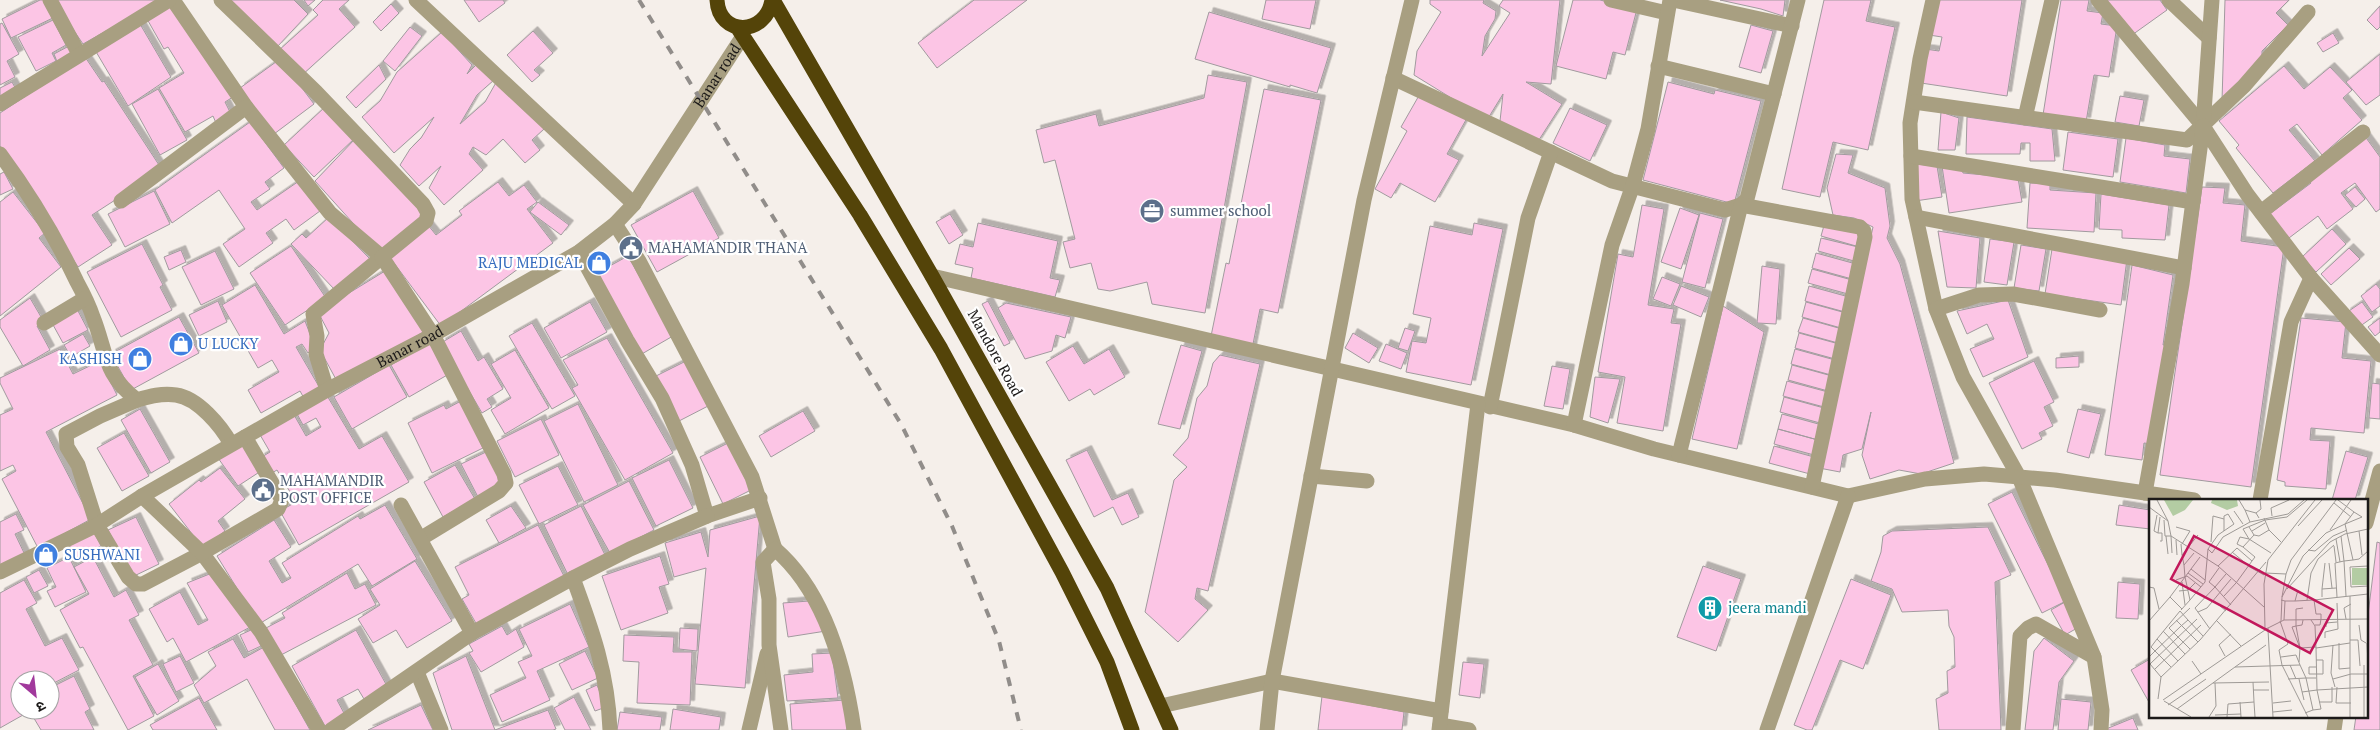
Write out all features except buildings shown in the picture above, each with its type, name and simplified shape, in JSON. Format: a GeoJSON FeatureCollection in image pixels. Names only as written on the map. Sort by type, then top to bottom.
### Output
{"type":"FeatureCollection","features":[{"type":"Feature","properties":{"kind":"highway","name":"Mandore Road"},"geometry":{"type":"LineString","coordinates":[[740,32],[757,25],[765,18],[771,9],[772,0]]}},
{"type":"Feature","properties":{"kind":"highway","name":"Mandore Road"},"geometry":{"type":"LineString","coordinates":[[772,0],[932,276],[1106,588],[1162,706],[1171,730]]}},
{"type":"Feature","properties":{"kind":"highway"},"geometry":{"type":"LineString","coordinates":[[716,1],[722,18],[740,32],[860,215],[946,357],[1062,572],[1107,662],[1132,730]]}},
{"type":"Feature","properties":{"kind":"street"},"geometry":{"type":"LineString","coordinates":[[50,0],[79,54]]}},
{"type":"Feature","properties":{"kind":"street"},"geometry":{"type":"LineString","coordinates":[[0,104],[79,54],[171,0],[246,107],[330,213],[382,257],[432,335],[504,474],[506,483],[500,491],[420,539]]}},
{"type":"Feature","properties":{"kind":"street"},"geometry":{"type":"LineString","coordinates":[[221,0],[316,92],[423,204],[428,213],[426,220],[313,314],[317,336],[316,354],[327,390]]}},
{"type":"Feature","properties":{"kind":"street"},"geometry":{"type":"LineString","coordinates":[[416,0],[634,204]]}},
{"type":"Feature","properties":{"kind":"street"},"geometry":{"type":"LineString","coordinates":[[1268,730],[1272,681],[1364,200],[1412,0]]}},
{"type":"Feature","properties":{"kind":"street"},"geometry":{"type":"LineString","coordinates":[[1611,0],[1670,4],[1792,26]]}},
{"type":"Feature","properties":{"kind":"street"},"geometry":{"type":"LineString","coordinates":[[1393,78],[1612,181],[1725,210],[1741,205],[1748,199],[1798,0]]}},
{"type":"Feature","properties":{"kind":"street"},"geometry":{"type":"LineString","coordinates":[[1933,0],[1910,123],[1912,199],[1936,309],[1962,377],[2019,477],[2094,657],[2102,710],[2101,730]]}},
{"type":"Feature","properties":{"kind":"street"},"geometry":{"type":"LineString","coordinates":[[2025,118],[2052,0]]}},
{"type":"Feature","properties":{"kind":"street"},"geometry":{"type":"LineString","coordinates":[[2098,0],[2203,126],[2261,212],[2311,278],[2378,348]]}},
{"type":"Feature","properties":{"kind":"street"},"geometry":{"type":"LineString","coordinates":[[2169,0],[2209,38]]}},
{"type":"Feature","properties":{"kind":"street"},"geometry":{"type":"LineString","coordinates":[[2145,493],[2184,268],[2193,202],[2203,126],[2212,0]]}},
{"type":"Feature","properties":{"kind":"street"},"geometry":{"type":"LineString","coordinates":[[1574,425],[1612,246],[1633,186],[1648,129],[1670,4]]}},
{"type":"Feature","properties":{"kind":"street"},"geometry":{"type":"LineString","coordinates":[[1914,102],[2187,140],[2244,86],[2308,12]]}},
{"type":"Feature","properties":{"kind":"street","name":"Banar road"},"geometry":{"type":"LineString","coordinates":[[0,572],[97,525],[142,496],[327,390],[432,335],[579,252],[616,224],[634,204],[740,32]]}},
{"type":"Feature","properties":{"kind":"street"},"geometry":{"type":"LineString","coordinates":[[1658,66],[1774,94]]}},
{"type":"Feature","properties":{"kind":"street"},"geometry":{"type":"LineString","coordinates":[[121,201],[246,107]]}},
{"type":"Feature","properties":{"kind":"street"},"geometry":{"type":"LineString","coordinates":[[2261,212],[2363,132]]}},
{"type":"Feature","properties":{"kind":"street"},"geometry":{"type":"LineString","coordinates":[[1440,722],[1484,405],[1528,218],[1550,152]]}},
{"type":"Feature","properties":{"kind":"street"},"geometry":{"type":"LineString","coordinates":[[0,154],[28,195],[77,282],[94,318],[105,361],[127,392],[137,400]]}},
{"type":"Feature","properties":{"kind":"street"},"geometry":{"type":"LineString","coordinates":[[1911,156],[2193,202]]}},
{"type":"Feature","properties":{"kind":"street"},"geometry":{"type":"LineString","coordinates":[[1679,455],[1741,205]]}},
{"type":"Feature","properties":{"kind":"street"},"geometry":{"type":"LineString","coordinates":[[1741,205],[1860,227],[1864,231],[1812,487]]}},
{"type":"Feature","properties":{"kind":"street"},"geometry":{"type":"LineString","coordinates":[[1916,217],[2184,268]]}},
{"type":"Feature","properties":{"kind":"street"},"geometry":{"type":"LineString","coordinates":[[616,224],[639,261],[752,477],[775,549],[792,563],[807,586],[828,628],[850,697],[854,730]]}},
{"type":"Feature","properties":{"kind":"street"},"geometry":{"type":"LineString","coordinates":[[579,252],[627,340],[662,398],[692,466],[707,516]]}},
{"type":"Feature","properties":{"kind":"street"},"geometry":{"type":"LineString","coordinates":[[932,276],[1574,425],[1679,455],[1848,496],[1925,479],[1984,474],[2187,499]]}},
{"type":"Feature","properties":{"kind":"street"},"geometry":{"type":"LineString","coordinates":[[2260,499],[2291,322],[2311,278]]}},
{"type":"Feature","properties":{"kind":"street"},"geometry":{"type":"LineString","coordinates":[[1936,309],[1979,295],[2013,294],[2100,310]]}},
{"type":"Feature","properties":{"kind":"street"},"geometry":{"type":"LineString","coordinates":[[44,324],[84,299]]}},
{"type":"Feature","properties":{"kind":"street"},"geometry":{"type":"LineString","coordinates":[[157,394],[178,395],[208,414],[238,441],[282,500],[278,509],[202,553],[143,584],[136,584],[128,577],[97,525],[78,465],[67,447],[66,434],[100,416],[137,400],[157,394]]}},
{"type":"Feature","properties":{"kind":"street"},"geometry":{"type":"LineString","coordinates":[[2368,517],[2380,471]]}},
{"type":"Feature","properties":{"kind":"street"},"geometry":{"type":"LineString","coordinates":[[1311,476],[1367,480]]}},
{"type":"Feature","properties":{"kind":"street"},"geometry":{"type":"LineString","coordinates":[[142,496],[202,553],[261,632],[319,730]]}},
{"type":"Feature","properties":{"kind":"street"},"geometry":{"type":"LineString","coordinates":[[1767,730],[1848,496]]}},
{"type":"Feature","properties":{"kind":"street"},"geometry":{"type":"LineString","coordinates":[[331,730],[472,633],[573,578],[630,549],[707,516],[760,498]]}},
{"type":"Feature","properties":{"kind":"street"},"geometry":{"type":"LineString","coordinates":[[401,505],[472,633]]}},
{"type":"Feature","properties":{"kind":"street"},"geometry":{"type":"LineString","coordinates":[[775,549],[763,562],[769,599],[769,645],[781,730]]}},
{"type":"Feature","properties":{"kind":"street"},"geometry":{"type":"LineString","coordinates":[[573,578],[596,641],[607,686],[610,730]]}},
{"type":"Feature","properties":{"kind":"street"},"geometry":{"type":"LineString","coordinates":[[2013,730],[2020,636],[2028,628],[2036,624],[2094,657]]}},
{"type":"Feature","properties":{"kind":"street"},"geometry":{"type":"LineString","coordinates":[[749,730],[769,645]]}},
{"type":"Feature","properties":{"kind":"street"},"geometry":{"type":"LineString","coordinates":[[417,672],[441,730]]}},
{"type":"Feature","properties":{"kind":"street"},"geometry":{"type":"LineString","coordinates":[[1162,706],[1272,681],[1469,730]]}},
{"type":"Feature","properties":{"kind":"railway"},"geometry":{"type":"LineString","coordinates":[[639,0],[901,424],[952,526],[999,641],[1021,730]]}},
{"type":"Feature","properties":{"kind":"place","name":"summer school"},"geometry":{"type":"Point","coordinates":[1152,211]}},
{"type":"Feature","properties":{"kind":"place","name":"MAHAMANDIR THANA"},"geometry":{"type":"Point","coordinates":[631,248]}},
{"type":"Feature","properties":{"kind":"place","name":"RAJU MEDICAL"},"geometry":{"type":"Point","coordinates":[599,263]}},
{"type":"Feature","properties":{"kind":"place","name":"U LUCKY"},"geometry":{"type":"Point","coordinates":[181,344]}},
{"type":"Feature","properties":{"kind":"place","name":"KASHISH"},"geometry":{"type":"Point","coordinates":[140,359]}},
{"type":"Feature","properties":{"kind":"place","name":"MAHAMANDIR POST OFFICE"},"geometry":{"type":"Point","coordinates":[263,490]}},
{"type":"Feature","properties":{"kind":"place","name":"SUSHWANI"},"geometry":{"type":"Point","coordinates":[46,555]}},
{"type":"Feature","properties":{"kind":"place","name":"jeera mandi"},"geometry":{"type":"Point","coordinates":[1710,608]}}]}
